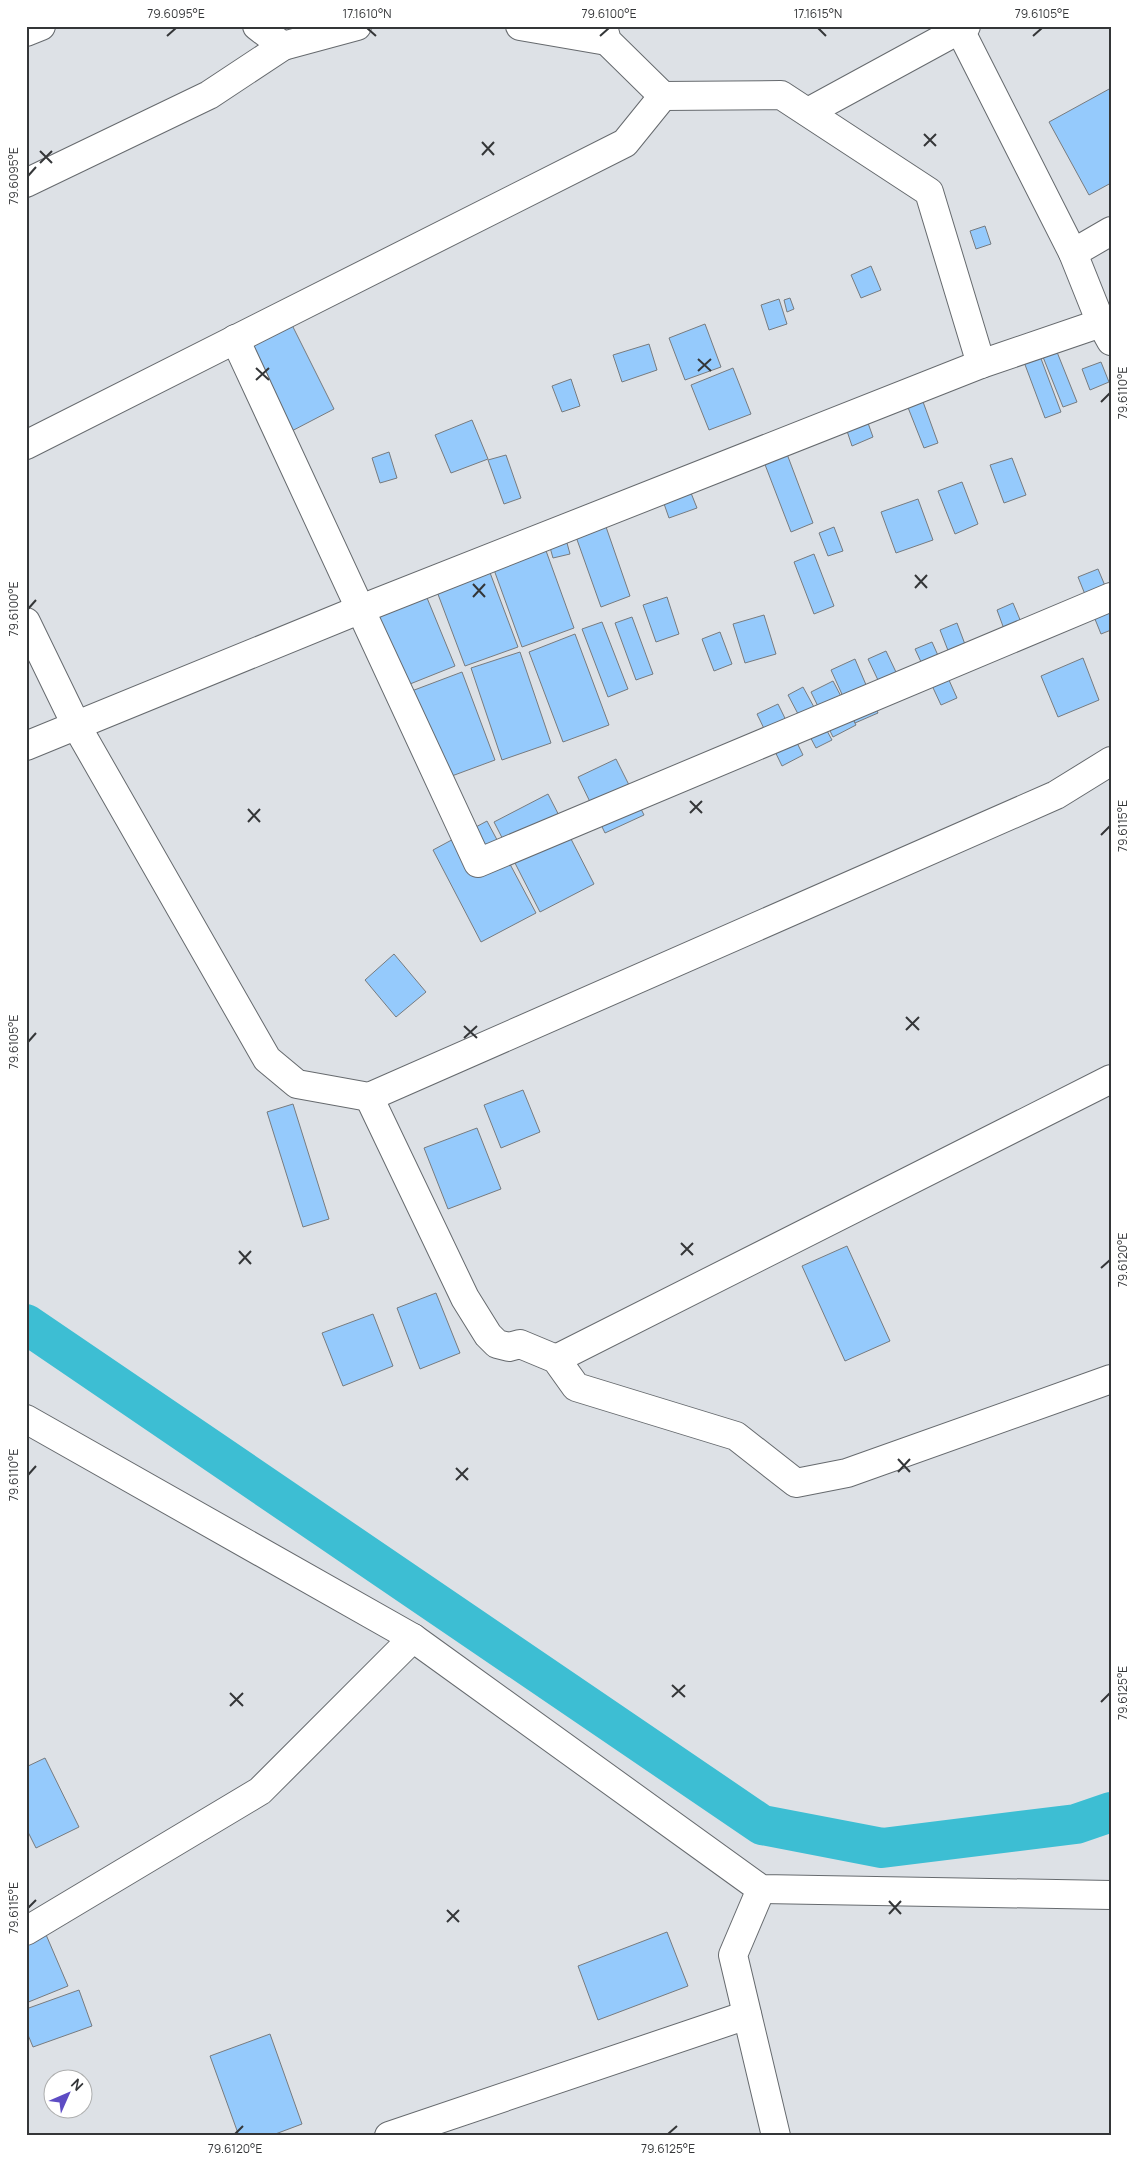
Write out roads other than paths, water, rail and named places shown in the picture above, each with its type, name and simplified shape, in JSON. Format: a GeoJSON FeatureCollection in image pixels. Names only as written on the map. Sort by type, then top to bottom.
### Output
{"type":"FeatureCollection","features":[{"type":"Feature","properties":{"kind":"street"},"geometry":{"type":"LineString","coordinates":[[26,32],[41,26]]}},
{"type":"Feature","properties":{"kind":"street"},"geometry":{"type":"LineString","coordinates":[[257,26],[283,46]]}},
{"type":"Feature","properties":{"kind":"street"},"geometry":{"type":"LineString","coordinates":[[26,183],[209,95],[283,46],[357,26]]}},
{"type":"Feature","properties":{"kind":"street"},"geometry":{"type":"LineString","coordinates":[[520,26],[605,33],[663,96],[781,95],[929,192],[981,364]]}},
{"type":"Feature","properties":{"kind":"street"},"geometry":{"type":"LineString","coordinates":[[26,746],[361,609],[981,364],[1106,332],[1073,253],[962,27],[808,112]]}},
{"type":"Feature","properties":{"kind":"street"},"geometry":{"type":"LineString","coordinates":[[26,446],[235,338],[625,143],[663,96]]}},
{"type":"Feature","properties":{"kind":"street"},"geometry":{"type":"LineString","coordinates":[[1073,253],[1111,231]]}},
{"type":"Feature","properties":{"kind":"street"},"geometry":{"type":"LineString","coordinates":[[235,338],[478,863],[1111,597]]}},
{"type":"Feature","properties":{"kind":"street"},"geometry":{"type":"LineString","coordinates":[[26,622],[76,725],[267,1059],[297,1084],[369,1096],[1056,795],[1111,761]]}},
{"type":"Feature","properties":{"kind":"street"},"geometry":{"type":"LineString","coordinates":[[556,1359],[1111,1079]]}},
{"type":"Feature","properties":{"kind":"street"},"geometry":{"type":"LineString","coordinates":[[369,1096],[465,1298],[488,1335],[497,1344],[509,1347],[520,1344],[556,1359],[576,1387],[736,1436],[796,1483],[848,1473],[1111,1379]]}},
{"type":"Feature","properties":{"kind":"street"},"geometry":{"type":"LineString","coordinates":[[26,1419],[413,1638],[761,1889],[1111,1895]]}},
{"type":"Feature","properties":{"kind":"street"},"geometry":{"type":"LineString","coordinates":[[26,1931],[260,1791],[413,1638]]}},
{"type":"Feature","properties":{"kind":"street"},"geometry":{"type":"LineString","coordinates":[[761,1889],[733,1955],[776,2136]]}},
{"type":"Feature","properties":{"kind":"street"},"geometry":{"type":"LineString","coordinates":[[389,2136],[747,2015]]}},
{"type":"Feature","properties":{"kind":"waterway"},"geometry":{"type":"LineString","coordinates":[[26,1324],[762,1825],[882,1848],[1076,1824],[1111,1812]]}}]}
